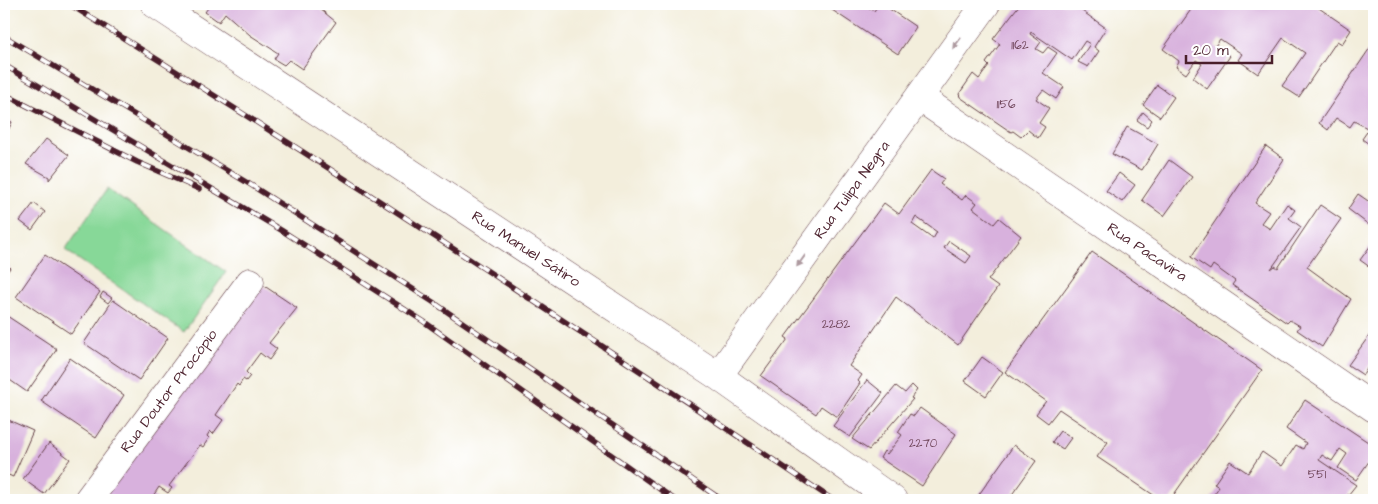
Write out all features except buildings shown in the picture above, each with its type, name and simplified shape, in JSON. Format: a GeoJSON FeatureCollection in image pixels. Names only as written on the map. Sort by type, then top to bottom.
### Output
{"type":"FeatureCollection","features":[{"type":"Feature","properties":{"kind":"street","name":"Rua Manuel Sátiro"},"geometry":{"type":"LineString","coordinates":[[155,4],[718,376],[893,500]]}},
{"type":"Feature","properties":{"kind":"street","name":"Rua Tulipa Negra"},"geometry":{"type":"LineString","coordinates":[[718,376],[986,4]]}},
{"type":"Feature","properties":{"kind":"street","name":"Rua Pacavira"},"geometry":{"type":"LineString","coordinates":[[919,96],[1374,408]]}},
{"type":"Feature","properties":{"kind":"street","name":"Rua Doutor Procópio"},"geometry":{"type":"LineString","coordinates":[[88,500],[250,282]]}},
{"type":"Feature","properties":{"kind":"green space"},"geometry":{"type":"Polygon","coordinates":[[[107,189],[226,272],[184,332],[65,250],[107,189]]]}},
{"type":"Feature","properties":{"kind":"railway"},"geometry":{"type":"LineString","coordinates":[[69,4],[453,249],[644,373],[833,500]]}},
{"type":"Feature","properties":{"kind":"railway"},"geometry":{"type":"LineString","coordinates":[[4,36],[251,185],[433,302],[722,500]]}},
{"type":"Feature","properties":{"kind":"railway"},"geometry":{"type":"LineString","coordinates":[[4,65],[281,230],[423,321],[675,500]]}},
{"type":"Feature","properties":{"kind":"railway"},"geometry":{"type":"LineString","coordinates":[[4,94],[137,162],[199,189]]}}]}
